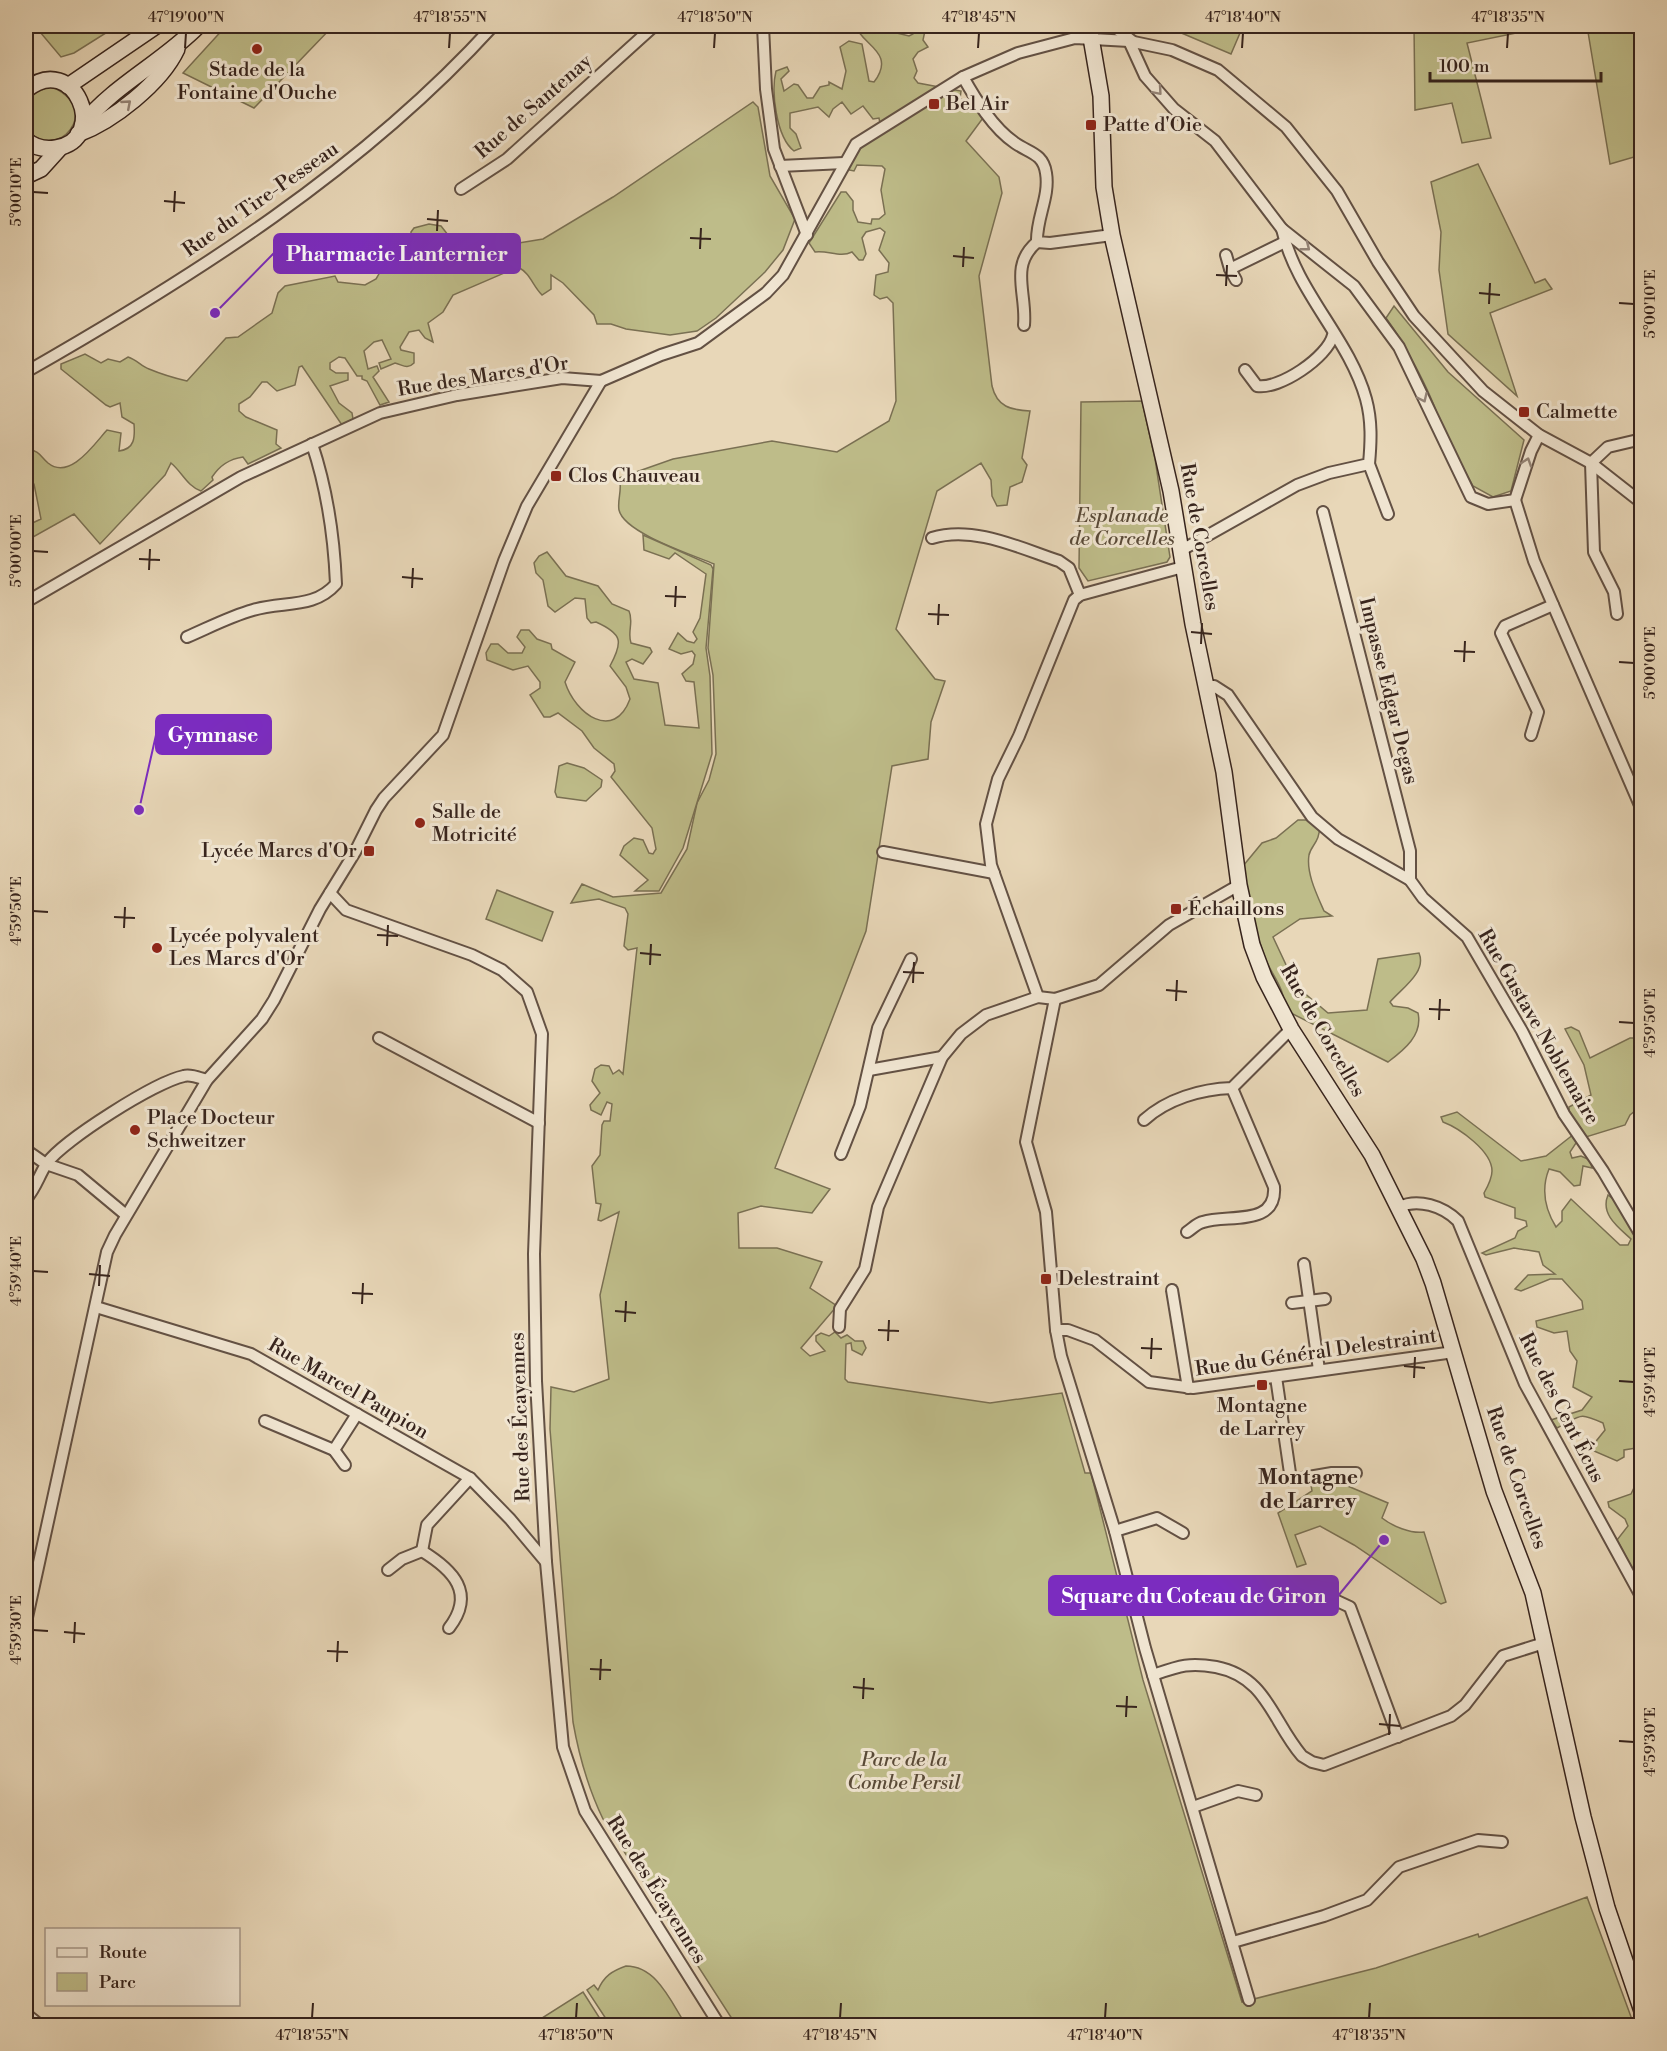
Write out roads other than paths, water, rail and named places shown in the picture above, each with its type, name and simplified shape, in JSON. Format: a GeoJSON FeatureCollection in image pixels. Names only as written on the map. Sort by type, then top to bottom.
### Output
{"type":"FeatureCollection","features":[{"type":"Feature","properties":{"kind":"main road"},"geometry":{"type":"LineString","coordinates":[[68,86],[156,26]]}},
{"type":"Feature","properties":{"kind":"main road"},"geometry":{"type":"LineString","coordinates":[[60,148],[32,144],[26,174],[41,169],[80,129],[95,109],[178,46],[198,26]]}},
{"type":"Feature","properties":{"kind":"main road","name":"Rue de Corcelles"},"geometry":{"type":"LineString","coordinates":[[1085,34],[1094,58],[1101,96],[1104,187],[1112,236],[1151,394],[1205,686],[1226,782],[1239,885],[1258,961],[1291,1029],[1372,1155],[1424,1259],[1454,1352],[1494,1491],[1527,1575],[1586,1828],[1611,1919],[1641,2011]]}},
{"type":"Feature","properties":{"kind":"main road"},"geometry":{"type":"LineString","coordinates":[[26,71],[41,80],[54,80],[68,86],[82,102],[80,129]]}},
{"type":"Feature","properties":{"kind":"main road"},"geometry":{"type":"LineString","coordinates":[[26,90],[41,80]]}},
{"type":"Feature","properties":{"kind":"street","name":"Rue du Tire-Pesseau"},"geometry":{"type":"LineString","coordinates":[[26,372],[162,292],[305,194],[400,119],[436,86],[493,26]]}},
{"type":"Feature","properties":{"kind":"street","name":"Rue de Santenay"},"geometry":{"type":"LineString","coordinates":[[461,189],[507,159],[654,26]]}},
{"type":"Feature","properties":{"kind":"street"},"geometry":{"type":"LineString","coordinates":[[763,26],[765,89],[774,149],[807,235]]}},
{"type":"Feature","properties":{"kind":"street"},"geometry":{"type":"LineString","coordinates":[[1113,26],[1131,41],[1145,75],[1174,108],[1215,141],[1282,228],[1354,286],[1399,346],[1471,497],[1488,504],[1515,500]]}},
{"type":"Feature","properties":{"kind":"street","name":"Rue des Marcs d'Or"},"geometry":{"type":"LineString","coordinates":[[26,602],[241,477],[380,413],[457,395],[562,378],[601,381],[660,355],[698,343],[765,293],[783,275],[856,144],[963,77],[1018,52],[1085,34],[1131,41],[1187,54],[1218,70],[1286,127],[1337,191],[1378,262],[1414,316],[1483,391],[1539,435],[1591,463],[1641,503]]}},
{"type":"Feature","properties":{"kind":"street"},"geometry":{"type":"LineString","coordinates":[[963,77],[976,100],[1012,141],[1034,152],[1044,164],[1047,190],[1038,221],[1037,242],[1025,254],[1021,264],[1025,308],[1024,326]]}},
{"type":"Feature","properties":{"kind":"street"},"geometry":{"type":"LineString","coordinates":[[780,166],[844,163]]}},
{"type":"Feature","properties":{"kind":"street"},"geometry":{"type":"LineString","coordinates":[[1282,228],[1285,242],[1333,335],[1345,351],[1367,401],[1371,420],[1369,464],[1388,514]]}},
{"type":"Feature","properties":{"kind":"street"},"geometry":{"type":"LineString","coordinates":[[1037,242],[1050,243],[1112,236]]}},
{"type":"Feature","properties":{"kind":"street"},"geometry":{"type":"LineString","coordinates":[[1230,268],[1285,242]]}},
{"type":"Feature","properties":{"kind":"street"},"geometry":{"type":"LineString","coordinates":[[1226,255],[1236,280]]}},
{"type":"Feature","properties":{"kind":"street"},"geometry":{"type":"LineString","coordinates":[[1245,370],[1257,386],[1274,385],[1320,356],[1329,345],[1333,335]]}},
{"type":"Feature","properties":{"kind":"street"},"geometry":{"type":"LineString","coordinates":[[26,1622],[107,1252],[126,1215],[207,1080],[262,1019],[274,1000],[330,892],[384,798],[443,735],[504,561],[527,506],[601,381]]}},
{"type":"Feature","properties":{"kind":"street"},"geometry":{"type":"LineString","coordinates":[[1539,435],[1530,451],[1515,500],[1523,532],[1641,810]]}},
{"type":"Feature","properties":{"kind":"street"},"geometry":{"type":"LineString","coordinates":[[1617,614],[1614,592],[1594,552],[1591,463],[1608,447],[1641,439]]}},
{"type":"Feature","properties":{"kind":"street"},"geometry":{"type":"LineString","coordinates":[[187,637],[251,610],[289,602],[310,602],[325,596],[336,584],[335,552],[324,480],[312,444]]}},
{"type":"Feature","properties":{"kind":"street"},"geometry":{"type":"LineString","coordinates":[[1180,551],[1297,485],[1329,473],[1369,464]]}},
{"type":"Feature","properties":{"kind":"street","name":"Impasse Edgar Degas"},"geometry":{"type":"LineString","coordinates":[[1323,513],[1410,851],[1410,880]]}},
{"type":"Feature","properties":{"kind":"street"},"geometry":{"type":"LineString","coordinates":[[932,538],[944,534],[976,536],[1059,561],[1069,568],[1080,595]]}},
{"type":"Feature","properties":{"kind":"street"},"geometry":{"type":"LineString","coordinates":[[1038,997],[994,873],[986,831],[991,798],[1051,662],[1070,608],[1080,595],[1183,567]]}},
{"type":"Feature","properties":{"kind":"street"},"geometry":{"type":"LineString","coordinates":[[1531,735],[1538,712],[1501,633],[1505,626],[1553,605]]}},
{"type":"Feature","properties":{"kind":"street","name":"Rue Gustave Noblemaire"},"geometry":{"type":"LineString","coordinates":[[1205,686],[1214,686],[1228,695],[1302,805],[1325,829],[1410,880],[1423,898],[1467,937],[1564,1114],[1603,1171],[1641,1237]]}},
{"type":"Feature","properties":{"kind":"street"},"geometry":{"type":"LineString","coordinates":[[883,852],[994,873]]}},
{"type":"Feature","properties":{"kind":"street"},"geometry":{"type":"LineString","coordinates":[[839,1327],[840,1309],[865,1269],[878,1207],[942,1057],[961,1034],[978,1020],[1004,1008],[1038,997],[1055,999],[1100,985],[1162,929],[1239,885]]}},
{"type":"Feature","properties":{"kind":"street","name":"Rue des Écayennes"},"geometry":{"type":"LineString","coordinates":[[330,892],[346,910],[472,955],[502,970],[527,992],[542,1034],[534,1254],[536,1381],[546,1562],[563,1747],[585,1811],[720,2025]]}},
{"type":"Feature","properties":{"kind":"street"},"geometry":{"type":"LineString","coordinates":[[841,1154],[860,1106],[878,1028],[911,959]]}},
{"type":"Feature","properties":{"kind":"street"},"geometry":{"type":"LineString","coordinates":[[1055,999],[1026,1143],[1028,1157],[1046,1212],[1056,1330],[1061,1356],[1115,1531],[1153,1675],[1249,2000]]}},
{"type":"Feature","properties":{"kind":"street"},"geometry":{"type":"LineString","coordinates":[[1144,1120],[1159,1106],[1211,1089],[1232,1088],[1291,1029]]}},
{"type":"Feature","properties":{"kind":"street"},"geometry":{"type":"LineString","coordinates":[[379,1038],[539,1123]]}},
{"type":"Feature","properties":{"kind":"street"},"geometry":{"type":"LineString","coordinates":[[869,1070],[942,1057]]}},
{"type":"Feature","properties":{"kind":"street"},"geometry":{"type":"LineString","coordinates":[[26,1199],[36,1187],[46,1164],[60,1150],[122,1106],[185,1075],[207,1080]]}},
{"type":"Feature","properties":{"kind":"street"},"geometry":{"type":"LineString","coordinates":[[1187,1232],[1201,1222],[1260,1214],[1273,1204],[1274,1187],[1232,1088]]}},
{"type":"Feature","properties":{"kind":"street"},"geometry":{"type":"LineString","coordinates":[[26,1150],[46,1164],[78,1174],[126,1215]]}},
{"type":"Feature","properties":{"kind":"street","name":"Rue des Cent Écus"},"geometry":{"type":"LineString","coordinates":[[1399,1207],[1413,1202],[1423,1203],[1450,1214],[1458,1221],[1525,1384],[1641,1598]]}},
{"type":"Feature","properties":{"kind":"street"},"geometry":{"type":"LineString","coordinates":[[1304,1264],[1319,1370]]}},
{"type":"Feature","properties":{"kind":"street"},"geometry":{"type":"LineString","coordinates":[[1172,1290],[1188,1388]]}},
{"type":"Feature","properties":{"kind":"street"},"geometry":{"type":"LineString","coordinates":[[1292,1304],[1326,1299]]}},
{"type":"Feature","properties":{"kind":"street","name":"Rue Marcel Paupion"},"geometry":{"type":"LineString","coordinates":[[96,1307],[251,1354],[470,1478],[510,1519],[546,1562]]}},
{"type":"Feature","properties":{"kind":"street","name":"Rue du Général Delestraint"},"geometry":{"type":"LineString","coordinates":[[1056,1330],[1074,1332],[1102,1344],[1149,1382],[1188,1388],[1454,1352]]}},
{"type":"Feature","properties":{"kind":"street"},"geometry":{"type":"LineString","coordinates":[[1276,1377],[1291,1480],[1332,1473],[1356,1473]]}},
{"type":"Feature","properties":{"kind":"street"},"geometry":{"type":"LineString","coordinates":[[334,1449],[357,1414]]}},
{"type":"Feature","properties":{"kind":"street"},"geometry":{"type":"LineString","coordinates":[[265,1421],[334,1449],[345,1465]]}},
{"type":"Feature","properties":{"kind":"street"},"geometry":{"type":"LineString","coordinates":[[422,1551],[427,1525],[470,1478]]}},
{"type":"Feature","properties":{"kind":"street"},"geometry":{"type":"LineString","coordinates":[[1115,1531],[1157,1518],[1183,1533]]}},
{"type":"Feature","properties":{"kind":"street"},"geometry":{"type":"LineString","coordinates":[[387,1570],[402,1559],[422,1551]]}},
{"type":"Feature","properties":{"kind":"street"},"geometry":{"type":"LineString","coordinates":[[422,1551],[444,1564],[453,1574],[459,1589],[462,1605],[458,1617],[449,1628]]}},
{"type":"Feature","properties":{"kind":"street"},"geometry":{"type":"LineString","coordinates":[[1320,1593],[1350,1607],[1398,1737]]}},
{"type":"Feature","properties":{"kind":"street"},"geometry":{"type":"LineString","coordinates":[[1153,1675],[1192,1663],[1238,1673],[1261,1693],[1300,1752],[1318,1764],[1330,1764],[1460,1710],[1503,1656],[1544,1643]]}},
{"type":"Feature","properties":{"kind":"street"},"geometry":{"type":"LineString","coordinates":[[1192,1807],[1238,1791],[1256,1795]]}},
{"type":"Feature","properties":{"kind":"street"},"geometry":{"type":"LineString","coordinates":[[1233,1942],[1324,1916],[1367,1900],[1399,1867],[1478,1840],[1502,1842]]}},
{"type":"Feature","properties":{"kind":"street"},"geometry":{"type":"LineString","coordinates":[[26,2014],[41,2025]]}},
{"type":"Feature","properties":{"kind":"place","name":"Stade de la Fontaine d'Ouche"},"geometry":{"type":"Point","coordinates":[257,49]}},
{"type":"Feature","properties":{"kind":"place","name":"Bel Air"},"geometry":{"type":"Point","coordinates":[934,104]}},
{"type":"Feature","properties":{"kind":"place","name":"Patte d'Oie"},"geometry":{"type":"Point","coordinates":[1091,125]}},
{"type":"Feature","properties":{"kind":"place","name":"Pharmacie Lanternier"},"geometry":{"type":"Point","coordinates":[215,313]}},
{"type":"Feature","properties":{"kind":"place","name":"Calmette"},"geometry":{"type":"Point","coordinates":[1524,412]}},
{"type":"Feature","properties":{"kind":"place","name":"Clos Chauveau"},"geometry":{"type":"Point","coordinates":[556,476]}},
{"type":"Feature","properties":{"kind":"place","name":"Gymnase"},"geometry":{"type":"Point","coordinates":[139,810]}},
{"type":"Feature","properties":{"kind":"place","name":"Salle de Motricité"},"geometry":{"type":"Point","coordinates":[420,823]}},
{"type":"Feature","properties":{"kind":"place","name":"Lycée Marcs d'Or"},"geometry":{"type":"Point","coordinates":[369,851]}},
{"type":"Feature","properties":{"kind":"place","name":"Échaillons"},"geometry":{"type":"Point","coordinates":[1176,909]}},
{"type":"Feature","properties":{"kind":"place","name":"Lycée polyvalent Les Marcs d'Or"},"geometry":{"type":"Point","coordinates":[157,948]}},
{"type":"Feature","properties":{"kind":"place","name":"Place Docteur Schweitzer"},"geometry":{"type":"Point","coordinates":[135,1130]}},
{"type":"Feature","properties":{"kind":"place","name":"Delestraint"},"geometry":{"type":"Point","coordinates":[1046,1279]}},
{"type":"Feature","properties":{"kind":"place","name":"Montagne de Larrey"},"geometry":{"type":"Point","coordinates":[1262,1385]}},
{"type":"Feature","properties":{"kind":"place","name":"Square du Coteau de Giron"},"geometry":{"type":"Point","coordinates":[1384,1540]}},
{"type":"Feature","properties":{"kind":"district","name":"Montagne de Larrey"},"geometry":{"type":"Point","coordinates":[1308,1490]}},
{"type":"Feature","properties":{"kind":"park label","name":"Esplanade de Corcelles"},"geometry":{"type":"Point","coordinates":[1122,528]}},
{"type":"Feature","properties":{"kind":"park label","name":"Parc de la Combe Persil"},"geometry":{"type":"Point","coordinates":[904,1772]}}]}
